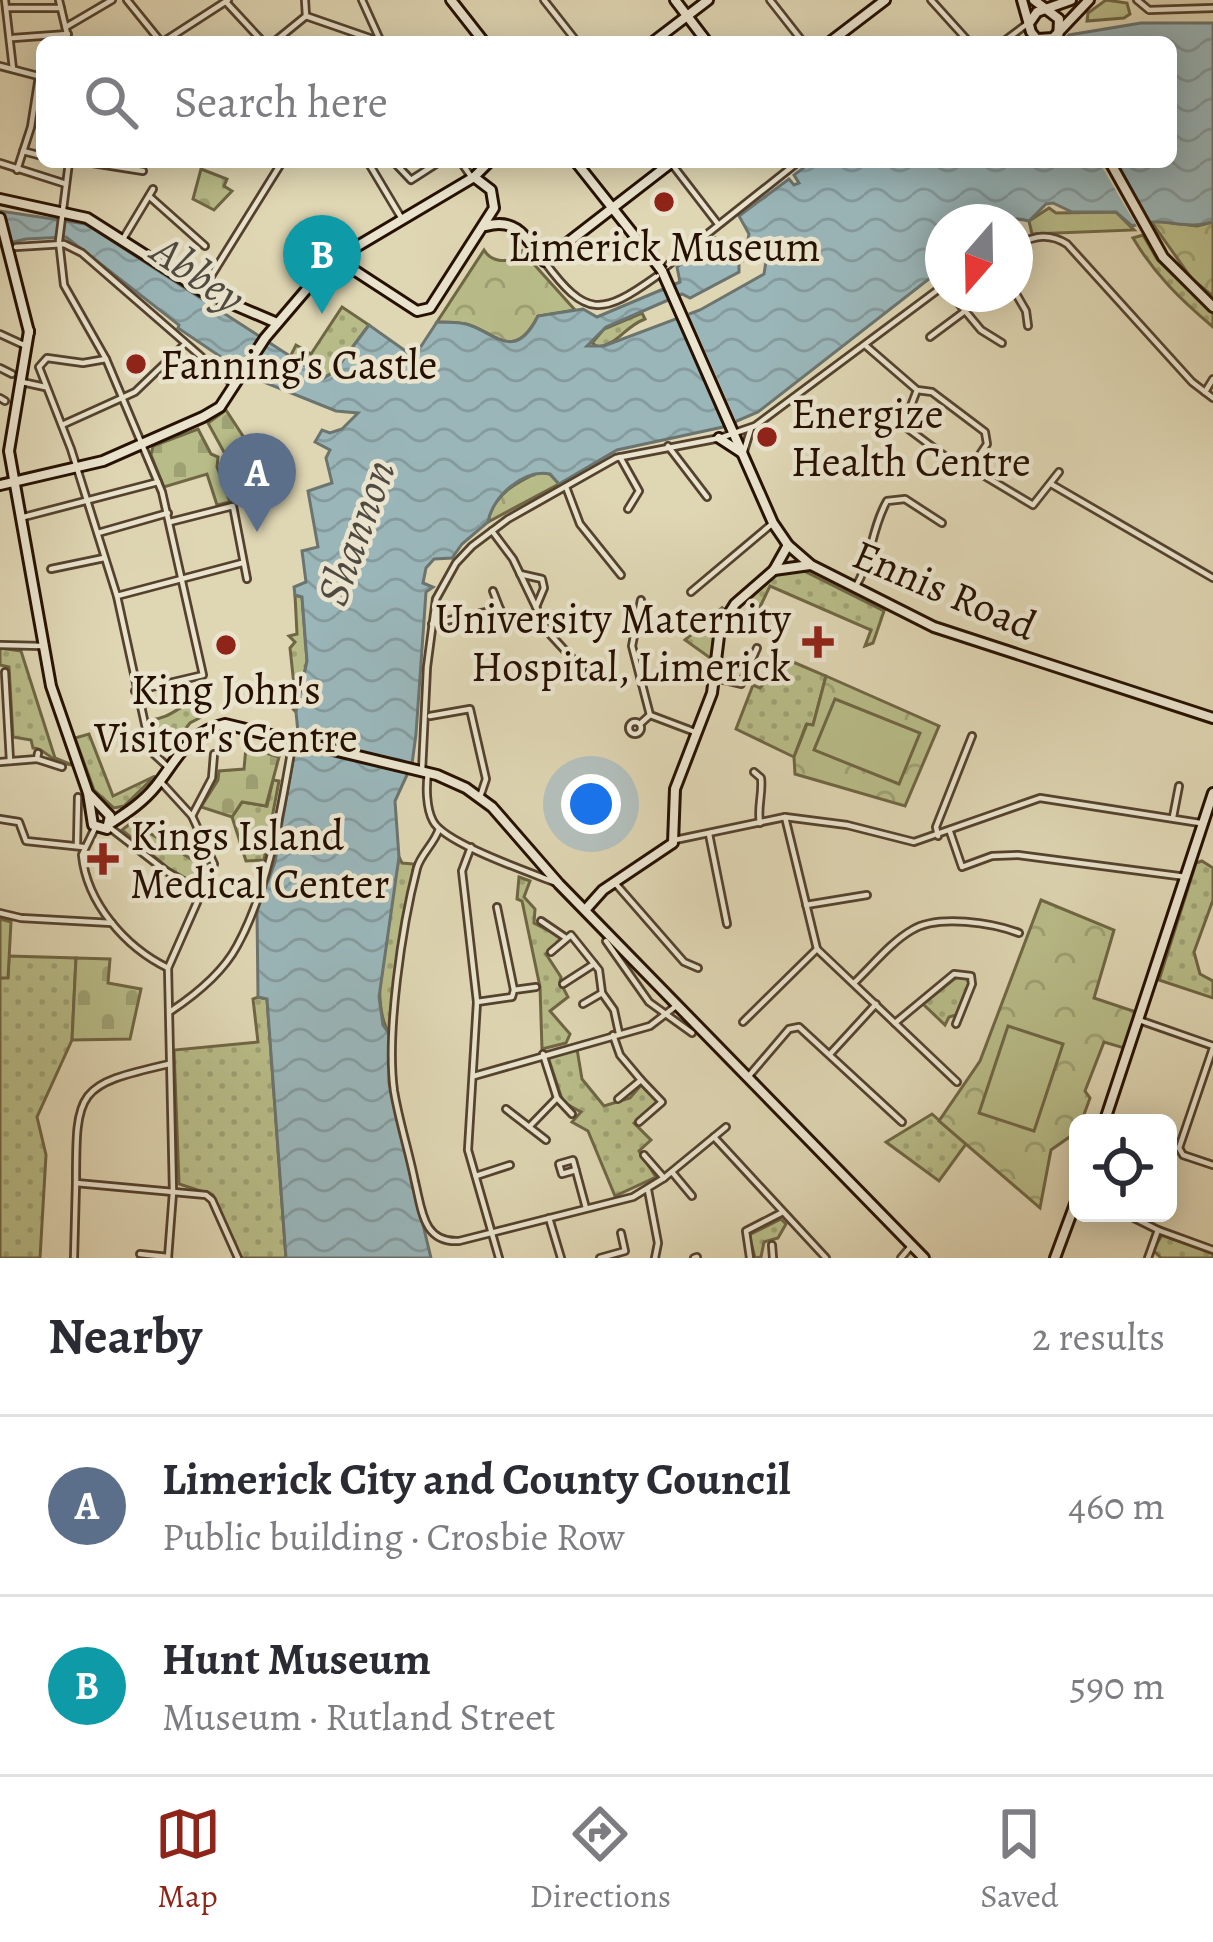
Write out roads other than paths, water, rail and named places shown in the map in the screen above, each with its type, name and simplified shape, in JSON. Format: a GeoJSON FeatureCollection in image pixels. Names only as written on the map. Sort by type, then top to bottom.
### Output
{"type":"FeatureCollection","features":[{"type":"Feature","properties":{"kind":"main road"},"geometry":{"type":"LineString","coordinates":[[451,0],[479,36]]}},
{"type":"Feature","properties":{"kind":"main road"},"geometry":{"type":"LineString","coordinates":[[675,0],[702,36]]}},
{"type":"Feature","properties":{"kind":"main road"},"geometry":{"type":"LineString","coordinates":[[661,36],[708,0]]}},
{"type":"Feature","properties":{"kind":"main road"},"geometry":{"type":"LineString","coordinates":[[838,36],[886,0]]}},
{"type":"Feature","properties":{"kind":"main road"},"geometry":{"type":"LineString","coordinates":[[1022,0],[1035,36]]}},
{"type":"Feature","properties":{"kind":"main road"},"geometry":{"type":"LineString","coordinates":[[1034,0],[1059,19],[1058,36]]}},
{"type":"Feature","properties":{"kind":"main road"},"geometry":{"type":"LineString","coordinates":[[1030,22],[1037,11],[1071,0]]}},
{"type":"Feature","properties":{"kind":"main road"},"geometry":{"type":"LineString","coordinates":[[1059,36],[1090,0]]}},
{"type":"Feature","properties":{"kind":"main road"},"geometry":{"type":"LineString","coordinates":[[0,485],[77,469],[143,445],[220,407],[277,322],[322,272],[347,250],[358,248],[483,168]]}},
{"type":"Feature","properties":{"kind":"main road","name":"Ennis Road"},"geometry":{"type":"LineString","coordinates":[[581,168],[661,270],[773,523],[811,565],[934,627],[1213,718]]}},
{"type":"Feature","properties":{"kind":"main road"},"geometry":{"type":"LineString","coordinates":[[485,226],[511,225],[520,230],[544,261],[666,168]]}},
{"type":"Feature","properties":{"kind":"main road"},"geometry":{"type":"LineString","coordinates":[[1113,168],[1151,239],[1175,272],[1213,307]]}},
{"type":"Feature","properties":{"kind":"main road"},"geometry":{"type":"LineString","coordinates":[[322,272],[343,266],[416,310],[426,310],[494,208],[486,183],[473,177]]}},
{"type":"Feature","properties":{"kind":"main road"},"geometry":{"type":"LineString","coordinates":[[0,200],[87,218],[202,291],[277,322]]}},
{"type":"Feature","properties":{"kind":"main road"},"geometry":{"type":"LineString","coordinates":[[0,218],[11,246],[32,350],[9,435],[13,483],[51,686],[83,795],[105,818]]}},
{"type":"Feature","properties":{"kind":"main road"},"geometry":{"type":"LineString","coordinates":[[358,248],[354,259],[362,274]]}},
{"type":"Feature","properties":{"kind":"main road"},"geometry":{"type":"LineString","coordinates":[[22,382],[29,331]]}},
{"type":"Feature","properties":{"kind":"main road"},"geometry":{"type":"LineString","coordinates":[[719,438],[743,454]]}},
{"type":"Feature","properties":{"kind":"main road"},"geometry":{"type":"LineString","coordinates":[[586,909],[675,840],[675,789],[715,678],[724,618],[774,570],[788,544]]}},
{"type":"Feature","properties":{"kind":"main road"},"geometry":{"type":"LineString","coordinates":[[774,570],[811,565]]}},
{"type":"Feature","properties":{"kind":"main road"},"geometry":{"type":"LineString","coordinates":[[95,827],[105,818],[125,814],[160,781],[196,736],[225,724],[453,780],[480,797],[546,875],[586,909],[924,1258]]}},
{"type":"Feature","properties":{"kind":"main road"},"geometry":{"type":"LineString","coordinates":[[1107,1114],[1213,793]]}},
{"type":"Feature","properties":{"kind":"main road"},"geometry":{"type":"LineString","coordinates":[[1055,1258],[1069,1220]]}},
{"type":"Feature","properties":{"kind":"street"},"geometry":{"type":"LineString","coordinates":[[59,0],[68,35],[112,0]]}},
{"type":"Feature","properties":{"kind":"street"},"geometry":{"type":"LineString","coordinates":[[127,0],[160,36]]}},
{"type":"Feature","properties":{"kind":"street"},"geometry":{"type":"LineString","coordinates":[[305,0],[306,16]]}},
{"type":"Feature","properties":{"kind":"street"},"geometry":{"type":"LineString","coordinates":[[362,0],[378,36]]}},
{"type":"Feature","properties":{"kind":"street"},"geometry":{"type":"LineString","coordinates":[[544,0],[572,36]]}},
{"type":"Feature","properties":{"kind":"street"},"geometry":{"type":"LineString","coordinates":[[770,0],[798,36]]}},
{"type":"Feature","properties":{"kind":"street"},"geometry":{"type":"LineString","coordinates":[[931,0],[963,36]]}},
{"type":"Feature","properties":{"kind":"street"},"geometry":{"type":"LineString","coordinates":[[1137,0],[1149,10],[1213,8]]}},
{"type":"Feature","properties":{"kind":"street"},"geometry":{"type":"LineString","coordinates":[[173,36],[226,1],[257,36]]}},
{"type":"Feature","properties":{"kind":"street"},"geometry":{"type":"LineString","coordinates":[[13,69],[4,3],[61,8]]}},
{"type":"Feature","properties":{"kind":"street"},"geometry":{"type":"LineString","coordinates":[[306,16],[364,36]]}},
{"type":"Feature","properties":{"kind":"street"},"geometry":{"type":"LineString","coordinates":[[281,36],[306,16]]}},
{"type":"Feature","properties":{"kind":"street"},"geometry":{"type":"LineString","coordinates":[[1011,36],[1030,22]]}},
{"type":"Feature","properties":{"kind":"street"},"geometry":{"type":"LineString","coordinates":[[11,39],[36,37]]}},
{"type":"Feature","properties":{"kind":"street"},"geometry":{"type":"LineString","coordinates":[[0,66],[36,76]]}},
{"type":"Feature","properties":{"kind":"street"},"geometry":{"type":"LineString","coordinates":[[17,170],[36,98]]}},
{"type":"Feature","properties":{"kind":"street"},"geometry":{"type":"LineString","coordinates":[[23,151],[36,154]]}},
{"type":"Feature","properties":{"kind":"street"},"geometry":{"type":"LineString","coordinates":[[0,163],[66,184]]}},
{"type":"Feature","properties":{"kind":"street"},"geometry":{"type":"LineString","coordinates":[[67,168],[59,242],[68,295],[106,359],[158,482],[203,675],[135,691]]}},
{"type":"Feature","properties":{"kind":"street"},"geometry":{"type":"LineString","coordinates":[[124,168],[143,171]]}},
{"type":"Feature","properties":{"kind":"street"},"geometry":{"type":"LineString","coordinates":[[202,291],[280,168]]}},
{"type":"Feature","properties":{"kind":"street"},"geometry":{"type":"LineString","coordinates":[[372,168],[402,220]]}},
{"type":"Feature","properties":{"kind":"street"},"geometry":{"type":"LineString","coordinates":[[400,168],[411,180],[430,168]]}},
{"type":"Feature","properties":{"kind":"street"},"geometry":{"type":"LineString","coordinates":[[466,168],[473,177]]}},
{"type":"Feature","properties":{"kind":"street"},"geometry":{"type":"LineString","coordinates":[[676,168],[718,224]]}},
{"type":"Feature","properties":{"kind":"street"},"geometry":{"type":"LineString","coordinates":[[544,261],[574,298],[608,306],[790,168]]}},
{"type":"Feature","properties":{"kind":"street"},"geometry":{"type":"LineString","coordinates":[[123,239],[153,189]]}},
{"type":"Feature","properties":{"kind":"street"},"geometry":{"type":"LineString","coordinates":[[150,197],[206,246]]}},
{"type":"Feature","properties":{"kind":"street"},"geometry":{"type":"LineString","coordinates":[[1033,239],[1054,236],[1066,244],[1213,398]]}},
{"type":"Feature","properties":{"kind":"street"},"geometry":{"type":"LineString","coordinates":[[11,246],[59,242],[82,253],[185,344],[238,382]]}},
{"type":"Feature","properties":{"kind":"street"},"geometry":{"type":"LineString","coordinates":[[214,251],[222,257]]}},
{"type":"Feature","properties":{"kind":"street"},"geometry":{"type":"LineString","coordinates":[[546,875],[471,847],[432,820],[421,771],[432,624],[442,584],[472,546],[492,531],[620,458],[751,428],[925,300]]}},
{"type":"Feature","properties":{"kind":"street"},"geometry":{"type":"LineString","coordinates":[[930,337],[964,312]]}},
{"type":"Feature","properties":{"kind":"street"},"geometry":{"type":"LineString","coordinates":[[966,312],[983,332],[1002,343]]}},
{"type":"Feature","properties":{"kind":"street"},"geometry":{"type":"LineString","coordinates":[[1026,312],[1028,326]]}},
{"type":"Feature","properties":{"kind":"street"},"geometry":{"type":"LineString","coordinates":[[0,334],[26,346]]}},
{"type":"Feature","properties":{"kind":"street"},"geometry":{"type":"LineString","coordinates":[[62,425],[122,400],[151,380],[185,344]]}},
{"type":"Feature","properties":{"kind":"street"},"geometry":{"type":"LineString","coordinates":[[865,345],[916,390],[932,392],[985,432],[987,444],[970,469],[962,469],[908,428],[906,419],[916,390]]}},
{"type":"Feature","properties":{"kind":"street"},"geometry":{"type":"LineString","coordinates":[[106,359],[42,361],[39,367],[117,596],[135,691],[154,754],[167,767]]}},
{"type":"Feature","properties":{"kind":"street"},"geometry":{"type":"LineString","coordinates":[[0,368],[12,374]]}},
{"type":"Feature","properties":{"kind":"street"},"geometry":{"type":"LineString","coordinates":[[1205,392],[1213,379]]}},
{"type":"Feature","properties":{"kind":"street"},"geometry":{"type":"LineString","coordinates":[[22,382],[45,387]]}},
{"type":"Feature","properties":{"kind":"street"},"geometry":{"type":"LineString","coordinates":[[743,454],[751,428]]}},
{"type":"Feature","properties":{"kind":"street"},"geometry":{"type":"LineString","coordinates":[[668,446],[707,497]]}},
{"type":"Feature","properties":{"kind":"street"},"geometry":{"type":"LineString","coordinates":[[620,458],[640,493],[628,509]]}},
{"type":"Feature","properties":{"kind":"street"},"geometry":{"type":"LineString","coordinates":[[978,472],[1033,505],[1059,472]]}},
{"type":"Feature","properties":{"kind":"street"},"geometry":{"type":"LineString","coordinates":[[20,518],[158,482]]}},
{"type":"Feature","properties":{"kind":"street"},"geometry":{"type":"LineString","coordinates":[[1051,484],[1213,578]]}},
{"type":"Feature","properties":{"kind":"street"},"geometry":{"type":"LineString","coordinates":[[566,487],[580,524],[622,575]]}},
{"type":"Feature","properties":{"kind":"street"},"geometry":{"type":"LineString","coordinates":[[855,588],[867,568],[874,528],[886,501],[905,499],[942,523]]}},
{"type":"Feature","properties":{"kind":"street"},"geometry":{"type":"LineString","coordinates":[[171,525],[233,506],[247,580]]}},
{"type":"Feature","properties":{"kind":"street"},"geometry":{"type":"LineString","coordinates":[[97,533],[167,513]]}},
{"type":"Feature","properties":{"kind":"street"},"geometry":{"type":"LineString","coordinates":[[691,592],[773,523]]}},
{"type":"Feature","properties":{"kind":"street"},"geometry":{"type":"LineString","coordinates":[[492,531],[520,574],[548,632],[581,669]]}},
{"type":"Feature","properties":{"kind":"street"},"geometry":{"type":"LineString","coordinates":[[51,569],[104,558]]}},
{"type":"Feature","properties":{"kind":"street"},"geometry":{"type":"LineString","coordinates":[[117,596],[242,563]]}},
{"type":"Feature","properties":{"kind":"street"},"geometry":{"type":"LineString","coordinates":[[520,574],[542,579],[544,588],[536,608]]}},
{"type":"Feature","properties":{"kind":"street"},"geometry":{"type":"LineString","coordinates":[[493,591],[507,626]]}},
{"type":"Feature","properties":{"kind":"street"},"geometry":{"type":"LineString","coordinates":[[641,600],[632,646],[650,715]]}},
{"type":"Feature","properties":{"kind":"street"},"geometry":{"type":"LineString","coordinates":[[432,624],[500,609]]}},
{"type":"Feature","properties":{"kind":"street"},"geometry":{"type":"LineString","coordinates":[[0,644],[42,646]]}},
{"type":"Feature","properties":{"kind":"street"},"geometry":{"type":"LineString","coordinates":[[715,678],[741,684],[757,648]]}},
{"type":"Feature","properties":{"kind":"street"},"geometry":{"type":"LineString","coordinates":[[5,672],[10,761]]}},
{"type":"Feature","properties":{"kind":"street"},"geometry":{"type":"LineString","coordinates":[[428,717],[470,709],[486,779],[480,797]]}},
{"type":"Feature","properties":{"kind":"street"},"geometry":{"type":"LineString","coordinates":[[640,724],[650,715]]}},
{"type":"Feature","properties":{"kind":"street"},"geometry":{"type":"LineString","coordinates":[[650,715],[695,732]]}},
{"type":"Feature","properties":{"kind":"street"},"geometry":{"type":"LineString","coordinates":[[938,836],[936,827],[971,736]]}},
{"type":"Feature","properties":{"kind":"street"},"geometry":{"type":"LineString","coordinates":[[170,1013],[236,947],[264,870],[294,741]]}},
{"type":"Feature","properties":{"kind":"street"},"geometry":{"type":"LineString","coordinates":[[192,816],[212,778],[214,754]]}},
{"type":"Feature","properties":{"kind":"street"},"geometry":{"type":"LineString","coordinates":[[0,762],[37,756],[62,767]]}},
{"type":"Feature","properties":{"kind":"street"},"geometry":{"type":"LineString","coordinates":[[754,772],[761,778],[760,823]]}},
{"type":"Feature","properties":{"kind":"street"},"geometry":{"type":"LineString","coordinates":[[140,1254],[168,1257],[173,1192],[168,968],[214,863],[192,816],[160,781]]}},
{"type":"Feature","properties":{"kind":"street"},"geometry":{"type":"LineString","coordinates":[[1173,817],[1179,786]]}},
{"type":"Feature","properties":{"kind":"street"},"geometry":{"type":"LineString","coordinates":[[83,795],[82,862],[96,898],[112,923],[150,959],[168,968]]}},
{"type":"Feature","properties":{"kind":"street"},"geometry":{"type":"LineString","coordinates":[[675,840],[785,818],[847,825],[914,842],[1040,798],[1202,824]]}},
{"type":"Feature","properties":{"kind":"street"},"geometry":{"type":"LineString","coordinates":[[105,818],[166,871],[204,893]]}},
{"type":"Feature","properties":{"kind":"street"},"geometry":{"type":"LineString","coordinates":[[785,818],[817,949],[957,1082]]}},
{"type":"Feature","properties":{"kind":"street"},"geometry":{"type":"LineString","coordinates":[[0,819],[19,822],[26,841],[80,846]]}},
{"type":"Feature","properties":{"kind":"street"},"geometry":{"type":"LineString","coordinates":[[80,846],[95,827]]}},
{"type":"Feature","properties":{"kind":"street"},"geometry":{"type":"LineString","coordinates":[[439,829],[416,872],[394,1026],[394,1090],[427,1227],[438,1239],[448,1242],[491,1233],[648,1190],[726,1126]]}},
{"type":"Feature","properties":{"kind":"street"},"geometry":{"type":"LineString","coordinates":[[950,832],[962,867],[992,856],[1018,856],[1186,877]]}},
{"type":"Feature","properties":{"kind":"street"},"geometry":{"type":"LineString","coordinates":[[709,834],[727,923]]}},
{"type":"Feature","properties":{"kind":"street"},"geometry":{"type":"LineString","coordinates":[[471,847],[462,871],[477,1002],[468,1149],[499,1258]]}},
{"type":"Feature","properties":{"kind":"street"},"geometry":{"type":"LineString","coordinates":[[615,883],[684,962],[698,968]]}},
{"type":"Feature","properties":{"kind":"street"},"geometry":{"type":"LineString","coordinates":[[806,904],[867,895]]}},
{"type":"Feature","properties":{"kind":"street"},"geometry":{"type":"LineString","coordinates":[[477,1002],[512,997],[514,990],[496,907]]}},
{"type":"Feature","properties":{"kind":"street"},"geometry":{"type":"LineString","coordinates":[[0,913],[112,923]]}},
{"type":"Feature","properties":{"kind":"street"},"geometry":{"type":"LineString","coordinates":[[542,921],[566,938]]}},
{"type":"Feature","properties":{"kind":"street"},"geometry":{"type":"LineString","coordinates":[[854,983],[909,932],[927,924],[986,926],[1019,933]]}},
{"type":"Feature","properties":{"kind":"street"},"geometry":{"type":"LineString","coordinates":[[551,952],[571,935],[594,964],[602,993],[614,1010],[620,1055],[662,1102],[639,1122]]}},
{"type":"Feature","properties":{"kind":"street"},"geometry":{"type":"LineString","coordinates":[[606,941],[649,1002],[692,1033]]}},
{"type":"Feature","properties":{"kind":"street"},"geometry":{"type":"LineString","coordinates":[[743,1022],[817,949]]}},
{"type":"Feature","properties":{"kind":"street"},"geometry":{"type":"LineString","coordinates":[[563,984],[594,964]]}},
{"type":"Feature","properties":{"kind":"street"},"geometry":{"type":"LineString","coordinates":[[896,1023],[954,974],[971,976],[956,1024]]}},
{"type":"Feature","properties":{"kind":"street"},"geometry":{"type":"LineString","coordinates":[[514,990],[536,987]]}},
{"type":"Feature","properties":{"kind":"street"},"geometry":{"type":"LineString","coordinates":[[583,1004],[602,993]]}},
{"type":"Feature","properties":{"kind":"street"},"geometry":{"type":"LineString","coordinates":[[830,1054],[876,1004]]}},
{"type":"Feature","properties":{"kind":"street"},"geometry":{"type":"LineString","coordinates":[[474,1076],[650,1026],[676,1005]]}},
{"type":"Feature","properties":{"kind":"street"},"geometry":{"type":"LineString","coordinates":[[1139,1020],[1213,1047],[1179,1148],[1183,1155],[1213,1165]]}},
{"type":"Feature","properties":{"kind":"street"},"geometry":{"type":"LineString","coordinates":[[748,1077],[792,1027],[803,1029],[902,1122]]}},
{"type":"Feature","properties":{"kind":"street"},"geometry":{"type":"LineString","coordinates":[[543,1054],[557,1098],[572,1114]]}},
{"type":"Feature","properties":{"kind":"street"},"geometry":{"type":"LineString","coordinates":[[74,1258],[76,1121],[81,1103],[110,1077],[169,1064]]}},
{"type":"Feature","properties":{"kind":"street"},"geometry":{"type":"LineString","coordinates":[[618,1100],[641,1080]]}},
{"type":"Feature","properties":{"kind":"street"},"geometry":{"type":"LineString","coordinates":[[529,1127],[557,1098]]}},
{"type":"Feature","properties":{"kind":"street"},"geometry":{"type":"LineString","coordinates":[[506,1109],[546,1140]]}},
{"type":"Feature","properties":{"kind":"street"},"geometry":{"type":"LineString","coordinates":[[714,1138],[826,1258]]}},
{"type":"Feature","properties":{"kind":"street"},"geometry":{"type":"LineString","coordinates":[[644,1155],[664,1178]]}},
{"type":"Feature","properties":{"kind":"street"},"geometry":{"type":"LineString","coordinates":[[476,1176],[510,1165]]}},
{"type":"Feature","properties":{"kind":"street"},"geometry":{"type":"LineString","coordinates":[[576,1170],[586,1208]]}},
{"type":"Feature","properties":{"kind":"street"},"geometry":{"type":"LineString","coordinates":[[672,1172],[692,1196]]}},
{"type":"Feature","properties":{"kind":"street"},"geometry":{"type":"LineString","coordinates":[[76,1183],[206,1195],[238,1258]]}},
{"type":"Feature","properties":{"kind":"street"},"geometry":{"type":"LineString","coordinates":[[648,1190],[658,1243],[655,1258]]}},
{"type":"Feature","properties":{"kind":"street"},"geometry":{"type":"LineString","coordinates":[[750,1258],[746,1231],[781,1213]]}},
{"type":"Feature","properties":{"kind":"street"},"geometry":{"type":"LineString","coordinates":[[549,1218],[561,1258]]}},
{"type":"Feature","properties":{"kind":"street"},"geometry":{"type":"LineString","coordinates":[[1142,1222],[1213,1250]]}},
{"type":"Feature","properties":{"kind":"street"},"geometry":{"type":"LineString","coordinates":[[1151,1257],[1158,1230]]}},
{"type":"Feature","properties":{"kind":"street"},"geometry":{"type":"LineString","coordinates":[[601,1258],[626,1251],[621,1233]]}},
{"type":"Feature","properties":{"kind":"street"},"geometry":{"type":"LineString","coordinates":[[772,1245],[772,1258]]}},
{"type":"Feature","properties":{"kind":"street"},"geometry":{"type":"LineString","coordinates":[[901,1258],[912,1245]]}},
{"type":"Feature","properties":{"kind":"water","name":"Shannon"},"geometry":{"type":"Polygon","coordinates":[[[1141,23],[1213,23],[1213,222],[1132,226],[1116,212],[1072,212],[1053,203],[1033,217],[1033,204],[925,204],[925,282],[758,412],[723,427],[617,450],[559,484],[550,474],[520,480],[502,495],[488,522],[452,558],[434,559],[426,568],[423,583],[433,587],[426,592],[412,764],[395,801],[399,857],[379,997],[383,1025],[390,1035],[389,1083],[431,1258],[286,1258],[267,999],[258,997],[257,910],[275,862],[307,661],[302,597],[295,595],[294,587],[306,582],[302,551],[318,547],[308,491],[332,483],[326,458],[330,450],[315,442],[322,430],[342,429],[358,413],[336,411],[249,376],[178,328],[66,237],[0,245],[0,211],[86,224],[324,378],[334,372],[369,325],[414,357],[437,322],[466,324],[512,342],[529,331],[538,316],[583,309],[597,317],[680,282],[677,267],[715,238],[731,253],[747,245],[749,234],[739,216],[789,179],[794,185],[799,183],[794,175],[803,168],[1177,168],[1177,36],[1068,36],[1141,23]],[[753,255],[739,263],[739,272],[690,298],[682,294],[606,327],[587,346],[604,346],[700,310],[764,274],[766,261],[753,255]]]}},
{"type":"Feature","properties":{"kind":"place","name":"Limerick Museum"},"geometry":{"type":"Point","coordinates":[664,202]}},
{"type":"Feature","properties":{"kind":"place","name":"Hunt Museum"},"geometry":{"type":"Point","coordinates":[322,314]}},
{"type":"Feature","properties":{"kind":"place","name":"Fanning's Castle"},"geometry":{"type":"Point","coordinates":[136,364]}},
{"type":"Feature","properties":{"kind":"place","name":"Energize Health Centre"},"geometry":{"type":"Point","coordinates":[767,437]}},
{"type":"Feature","properties":{"kind":"place","name":"Limerick City and County Council"},"geometry":{"type":"Point","coordinates":[257,532]}},
{"type":"Feature","properties":{"kind":"place","name":"University Maternity Hospital, Limerick"},"geometry":{"type":"Point","coordinates":[818,642]}},
{"type":"Feature","properties":{"kind":"place","name":"King John's Visitor's Centre"},"geometry":{"type":"Point","coordinates":[226,645]}},
{"type":"Feature","properties":{"kind":"place","name":"Kings Island Medical Center"},"geometry":{"type":"Point","coordinates":[103,859]}},
{"type":"Feature","properties":{"kind":"water label","name":"Abbey"},"geometry":{"type":"Point","coordinates":[199,273]}}]}
